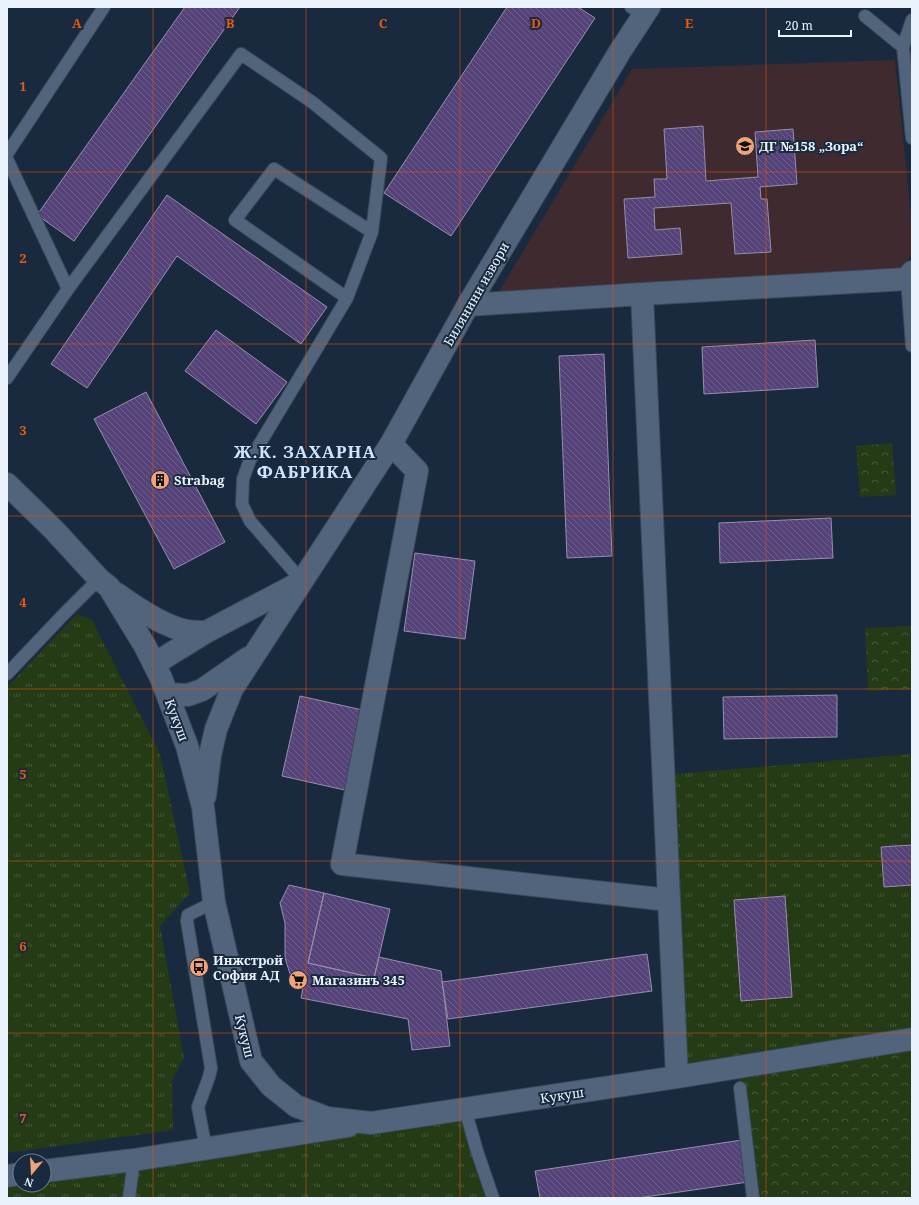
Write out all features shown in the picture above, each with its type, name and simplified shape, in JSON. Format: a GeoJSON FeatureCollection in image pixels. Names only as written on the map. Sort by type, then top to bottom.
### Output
{"type":"FeatureCollection","features":[{"type":"Feature","properties":{"kind":"street","name":"Билянини извори"},"geometry":{"type":"LineString","coordinates":[[203,807],[210,755],[216,729],[232,689],[391,444],[468,306],[619,53],[641,10]]}},
{"type":"Feature","properties":{"kind":"street"},"geometry":{"type":"LineString","coordinates":[[468,306],[910,275]]}},
{"type":"Feature","properties":{"kind":"street"},"geometry":{"type":"LineString","coordinates":[[642,294],[678,1077]]}},
{"type":"Feature","properties":{"kind":"street"},"geometry":{"type":"LineString","coordinates":[[391,444],[417,471],[342,864],[669,900]]}},
{"type":"Feature","properties":{"kind":"street","name":"Кукуш"},"geometry":{"type":"LineString","coordinates":[[7,484],[54,530],[104,583],[145,646],[154,664],[187,746],[203,807],[214,902],[251,1061],[271,1086],[296,1106],[327,1118],[371,1123],[678,1077],[912,1039]]}},
{"type":"Feature","properties":{"kind":"street","name":"Билянини извори"},"geometry":{"type":"LineString","coordinates":[[154,664],[206,632],[302,582]]}},
{"type":"Feature","properties":{"kind":"street"},"geometry":{"type":"LineString","coordinates":[[104,583],[139,610],[186,631],[206,632]]}},
{"type":"Feature","properties":{"kind":"street","name":"Билянини извори"},"geometry":{"type":"LineString","coordinates":[[167,694],[188,695],[202,690],[257,651]]}},
{"type":"Feature","properties":{"kind":"street"},"geometry":{"type":"LineString","coordinates":[[52,1170],[134,1160],[371,1123]]}},
{"type":"Feature","properties":{"kind":"lane"},"geometry":{"type":"LineString","coordinates":[[7,154],[104,7]]}},
{"type":"Feature","properties":{"kind":"lane"},"geometry":{"type":"LineString","coordinates":[[865,16],[903,47]]}},
{"type":"Feature","properties":{"kind":"lane"},"geometry":{"type":"LineString","coordinates":[[912,20],[903,47],[912,138]]}},
{"type":"Feature","properties":{"kind":"lane"},"geometry":{"type":"LineString","coordinates":[[7,378],[68,289],[241,54],[312,102],[381,158],[372,232],[347,298],[250,460],[243,479],[242,504],[250,521],[302,582]]}},
{"type":"Feature","properties":{"kind":"lane"},"geometry":{"type":"LineString","coordinates":[[7,159],[68,289]]}},
{"type":"Feature","properties":{"kind":"lane"},"geometry":{"type":"LineString","coordinates":[[347,298],[235,220],[274,169],[372,232]]}},
{"type":"Feature","properties":{"kind":"lane"},"geometry":{"type":"LineString","coordinates":[[910,275],[912,346]]}},
{"type":"Feature","properties":{"kind":"lane"},"geometry":{"type":"LineString","coordinates":[[7,674],[62,616],[104,583]]}},
{"type":"Feature","properties":{"kind":"lane"},"geometry":{"type":"LineString","coordinates":[[206,1149],[198,1107],[211,1068],[187,921],[188,915],[214,902]]}},
{"type":"Feature","properties":{"kind":"lane"},"geometry":{"type":"LineString","coordinates":[[740,1088],[753,1198]]}},
{"type":"Feature","properties":{"kind":"lane"},"geometry":{"type":"LineString","coordinates":[[465,1109],[493,1198]]}},
{"type":"Feature","properties":{"kind":"lane"},"geometry":{"type":"LineString","coordinates":[[129,1198],[134,1160]]}},
{"type":"Feature","properties":{"kind":"shaded area","name":"ДГ №158 „Зора“"},"geometry":{"type":"Polygon","coordinates":[[[895,60],[912,225],[912,253],[899,274],[497,295],[632,69],[895,60]]]}},
{"type":"Feature","properties":{"kind":"green space"},"geometry":{"type":"Polygon","coordinates":[[[892,443],[896,495],[860,497],[856,446],[892,443]]]}},
{"type":"Feature","properties":{"kind":"green space"},"geometry":{"type":"Polygon","coordinates":[[[77,614],[92,620],[160,754],[190,893],[160,926],[184,1058],[172,1080],[173,1130],[7,1153],[7,687],[77,614]]]}},
{"type":"Feature","properties":{"kind":"green space"},"geometry":{"type":"Polygon","coordinates":[[[911,626],[912,689],[868,691],[865,628],[911,626]]]}},
{"type":"Feature","properties":{"kind":"green space"},"geometry":{"type":"Polygon","coordinates":[[[912,754],[912,1039],[677,1077],[663,775],[912,754]]]}},
{"type":"Feature","properties":{"kind":"green space"},"geometry":{"type":"Polygon","coordinates":[[[912,1039],[912,1198],[753,1198],[738,1067],[912,1039]]]}},
{"type":"Feature","properties":{"kind":"green space"},"geometry":{"type":"Polygon","coordinates":[[[455,1111],[497,1198],[7,1198],[7,1176],[12,1179],[12,1193],[52,1193],[52,1170],[455,1111]]]}},
{"type":"Feature","properties":{"kind":"building"},"geometry":{"type":"Polygon","coordinates":[[[185,7],[240,7],[74,241],[37,215],[185,7]]]}},
{"type":"Feature","properties":{"kind":"building"},"geometry":{"type":"Polygon","coordinates":[[[507,7],[578,7],[595,18],[451,236],[384,193],[507,7]]]}},
{"type":"Feature","properties":{"kind":"building"},"geometry":{"type":"Polygon","coordinates":[[[703,126],[706,181],[758,177],[755,132],[793,129],[797,184],[760,187],[761,199],[767,199],[771,252],[735,254],[731,203],[654,208],[655,230],[680,228],[682,254],[628,258],[624,199],[655,197],[654,179],[667,179],[664,129],[703,126]]]}},
{"type":"Feature","properties":{"kind":"building"},"geometry":{"type":"Polygon","coordinates":[[[167,195],[327,307],[301,344],[177,256],[87,388],[51,364],[167,195]]]}},
{"type":"Feature","properties":{"kind":"building"},"geometry":{"type":"Polygon","coordinates":[[[216,330],[287,382],[256,424],[185,371],[216,330]]]}},
{"type":"Feature","properties":{"kind":"building"},"geometry":{"type":"Polygon","coordinates":[[[815,340],[818,387],[704,394],[702,347],[815,340]]]}},
{"type":"Feature","properties":{"kind":"building"},"geometry":{"type":"Polygon","coordinates":[[[604,354],[612,556],[567,558],[559,356],[604,354]]]}},
{"type":"Feature","properties":{"kind":"building","name":"Strabag"},"geometry":{"type":"Polygon","coordinates":[[[146,392],[225,542],[174,569],[94,419],[146,392]]]}},
{"type":"Feature","properties":{"kind":"building"},"geometry":{"type":"Polygon","coordinates":[[[831,518],[833,558],[720,563],[719,523],[831,518]]]}},
{"type":"Feature","properties":{"kind":"building"},"geometry":{"type":"Polygon","coordinates":[[[415,553],[475,561],[465,639],[404,631],[415,553]]]}},
{"type":"Feature","properties":{"kind":"building"},"geometry":{"type":"Polygon","coordinates":[[[837,695],[837,737],[724,739],[723,697],[837,695]]]}},
{"type":"Feature","properties":{"kind":"building"},"geometry":{"type":"Polygon","coordinates":[[[300,696],[367,711],[349,791],[282,776],[300,696]]]}},
{"type":"Feature","properties":{"kind":"building"},"geometry":{"type":"Polygon","coordinates":[[[912,845],[912,885],[884,887],[881,847],[912,845]]]}},
{"type":"Feature","properties":{"kind":"building"},"geometry":{"type":"Polygon","coordinates":[[[289,885],[324,893],[308,963],[374,978],[379,957],[441,971],[450,1046],[412,1050],[408,1019],[301,998],[304,983],[291,977],[285,958],[285,923],[280,903],[289,885]]]}},
{"type":"Feature","properties":{"kind":"building"},"geometry":{"type":"Polygon","coordinates":[[[324,893],[390,909],[374,978],[308,963],[324,893]]]}},
{"type":"Feature","properties":{"kind":"building"},"geometry":{"type":"Polygon","coordinates":[[[785,896],[792,997],[741,1001],[734,900],[785,896]]]}},
{"type":"Feature","properties":{"kind":"building"},"geometry":{"type":"Polygon","coordinates":[[[647,954],[652,991],[448,1019],[442,982],[647,954]]]}},
{"type":"Feature","properties":{"kind":"building"},"geometry":{"type":"Polygon","coordinates":[[[742,1140],[748,1182],[638,1198],[540,1198],[535,1171],[742,1140]]]}},
{"type":"Feature","properties":{"kind":"place","name":"ДГ №158 „Зора“"},"geometry":{"type":"Point","coordinates":[745,146]}},
{"type":"Feature","properties":{"kind":"place","name":"Strabag"},"geometry":{"type":"Point","coordinates":[160,480]}},
{"type":"Feature","properties":{"kind":"place","name":"Инжстрой София АД"},"geometry":{"type":"Point","coordinates":[199,967]}},
{"type":"Feature","properties":{"kind":"place","name":"Магазинъ 345"},"geometry":{"type":"Point","coordinates":[298,980]}},
{"type":"Feature","properties":{"kind":"district","name":"Ж.К. ЗАХАРНА ФАБРИКА"},"geometry":{"type":"Point","coordinates":[305,462]}}]}
